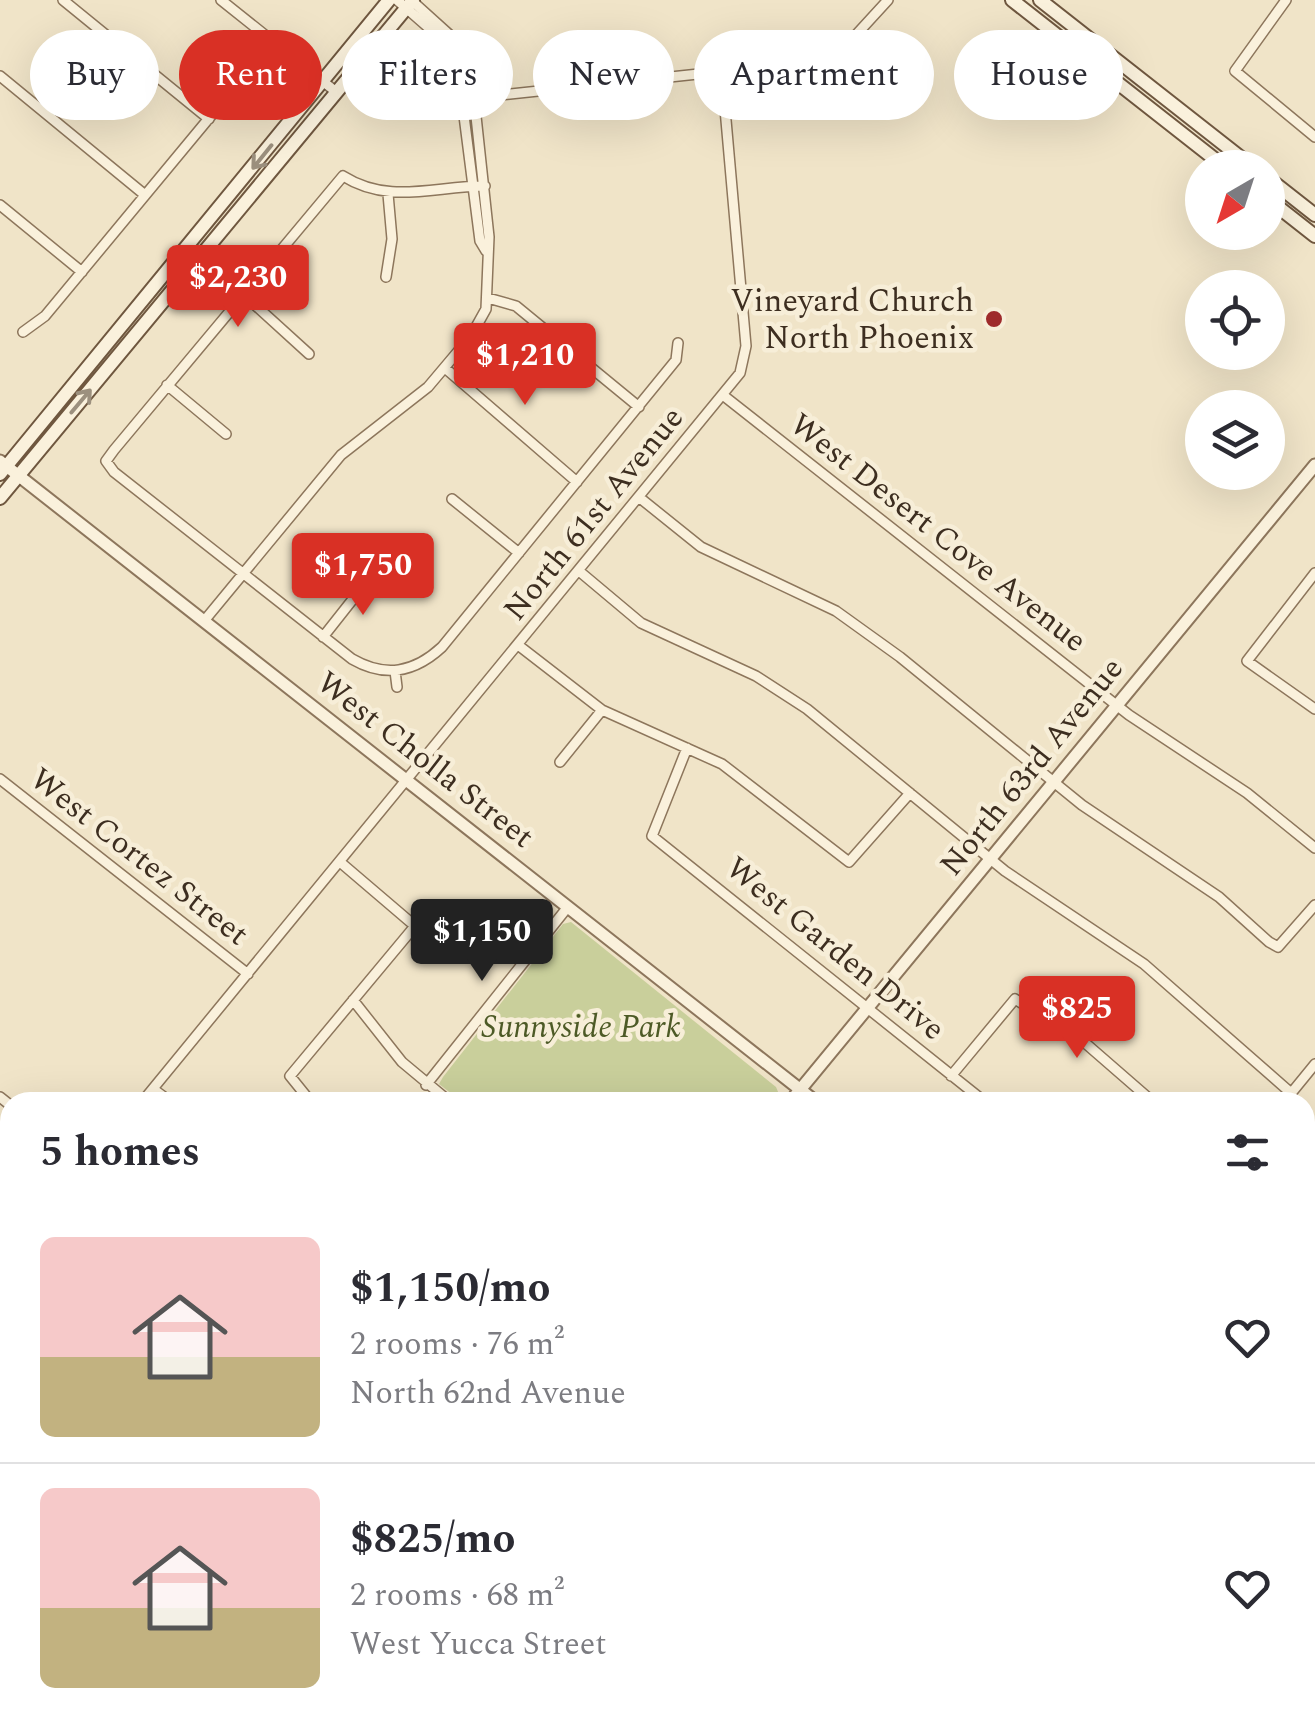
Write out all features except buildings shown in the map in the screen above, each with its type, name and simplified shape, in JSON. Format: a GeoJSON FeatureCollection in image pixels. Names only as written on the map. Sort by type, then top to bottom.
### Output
{"type":"FeatureCollection","features":[{"type":"Feature","properties":{"kind":"main road"},"geometry":{"type":"LineString","coordinates":[[1012,0],[1203,150]]}},
{"type":"Feature","properties":{"kind":"main road"},"geometry":{"type":"LineString","coordinates":[[0,498],[6,469],[405,1]]}},
{"type":"Feature","properties":{"kind":"main road"},"geometry":{"type":"LineString","coordinates":[[1045,1],[1232,150]]}},
{"type":"Feature","properties":{"kind":"main road"},"geometry":{"type":"LineString","coordinates":[[1140,100],[1153,98],[1206,140],[1232,150]]}},
{"type":"Feature","properties":{"kind":"main road"},"geometry":{"type":"LineString","coordinates":[[1285,191],[1315,215]]}},
{"type":"Feature","properties":{"kind":"main road"},"geometry":{"type":"LineString","coordinates":[[1285,212],[1315,236]]}},
{"type":"Feature","properties":{"kind":"street"},"geometry":{"type":"LineString","coordinates":[[63,0],[179,95]]}},
{"type":"Feature","properties":{"kind":"street"},"geometry":{"type":"LineString","coordinates":[[221,0],[259,30]]}},
{"type":"Feature","properties":{"kind":"street"},"geometry":{"type":"LineString","coordinates":[[863,30],[888,0]]}},
{"type":"Feature","properties":{"kind":"street"},"geometry":{"type":"LineString","coordinates":[[1286,0],[1235,71],[1315,137]]}},
{"type":"Feature","properties":{"kind":"street"},"geometry":{"type":"LineString","coordinates":[[405,1],[437,30]]}},
{"type":"Feature","properties":{"kind":"street"},"geometry":{"type":"LineString","coordinates":[[405,1],[432,30]]}},
{"type":"Feature","properties":{"kind":"street"},"geometry":{"type":"LineString","coordinates":[[1035,18],[1045,1]]}},
{"type":"Feature","properties":{"kind":"street"},"geometry":{"type":"LineString","coordinates":[[0,76],[145,195]]}},
{"type":"Feature","properties":{"kind":"street"},"geometry":{"type":"LineString","coordinates":[[513,95],[694,78]]}},
{"type":"Feature","properties":{"kind":"street"},"geometry":{"type":"LineString","coordinates":[[322,80],[329,86]]}},
{"type":"Feature","properties":{"kind":"street"},"geometry":{"type":"LineString","coordinates":[[23,332],[44,316],[208,120]]}},
{"type":"Feature","properties":{"kind":"street"},"geometry":{"type":"LineString","coordinates":[[204,621],[341,455],[416,400],[481,322],[488,298],[486,251],[468,120]]}},
{"type":"Feature","properties":{"kind":"street"},"geometry":{"type":"LineString","coordinates":[[477,120],[479,186]]}},
{"type":"Feature","properties":{"kind":"street","name":"North 61st Avenue"},"geometry":{"type":"LineString","coordinates":[[151,1092],[740,373],[746,346],[726,120]]}},
{"type":"Feature","properties":{"kind":"street"},"geometry":{"type":"LineString","coordinates":[[479,186],[388,194],[370,191],[343,176],[106,461],[114,472],[323,637],[363,665],[395,672],[416,666],[442,647],[676,360],[678,343]]}},
{"type":"Feature","properties":{"kind":"street"},"geometry":{"type":"LineString","coordinates":[[386,277],[392,239],[388,194]]}},
{"type":"Feature","properties":{"kind":"street"},"geometry":{"type":"LineString","coordinates":[[0,206],[82,272]]}},
{"type":"Feature","properties":{"kind":"street"},"geometry":{"type":"LineString","coordinates":[[242,294],[309,354]]}},
{"type":"Feature","properties":{"kind":"street"},"geometry":{"type":"LineString","coordinates":[[488,298],[516,306],[639,407]]}},
{"type":"Feature","properties":{"kind":"street"},"geometry":{"type":"LineString","coordinates":[[445,368],[577,482]]}},
{"type":"Feature","properties":{"kind":"street"},"geometry":{"type":"LineString","coordinates":[[167,385],[226,434]]}},
{"type":"Feature","properties":{"kind":"street","name":"West Desert Cove Avenue"},"geometry":{"type":"LineString","coordinates":[[724,396],[1117,706],[1247,793],[1315,848]]}},
{"type":"Feature","properties":{"kind":"street","name":"North 63rd Avenue"},"geometry":{"type":"LineString","coordinates":[[800,1090],[1315,465]]}},
{"type":"Feature","properties":{"kind":"street","name":"West Cholla Street"},"geometry":{"type":"LineString","coordinates":[[6,469],[803,1092]]}},
{"type":"Feature","properties":{"kind":"street"},"geometry":{"type":"LineString","coordinates":[[640,498],[702,546],[836,611],[900,656],[1054,783],[1177,865],[1278,947],[1315,905]]}},
{"type":"Feature","properties":{"kind":"street"},"geometry":{"type":"LineString","coordinates":[[452,499],[519,553]]}},
{"type":"Feature","properties":{"kind":"street"},"geometry":{"type":"LineString","coordinates":[[579,572],[641,623],[756,676],[807,709],[991,860],[1144,964],[1291,1092]]}},
{"type":"Feature","properties":{"kind":"street"},"geometry":{"type":"LineString","coordinates":[[1315,573],[1311,584],[1247,661],[1315,709]]}},
{"type":"Feature","properties":{"kind":"street"},"geometry":{"type":"LineString","coordinates":[[323,637],[372,575]]}},
{"type":"Feature","properties":{"kind":"street"},"geometry":{"type":"LineString","coordinates":[[518,646],[602,710],[740,777],[849,862],[910,793]]}},
{"type":"Feature","properties":{"kind":"street"},"geometry":{"type":"LineString","coordinates":[[395,672],[397,687]]}},
{"type":"Feature","properties":{"kind":"street"},"geometry":{"type":"LineString","coordinates":[[560,762],[602,710]]}},
{"type":"Feature","properties":{"kind":"street","name":"West Garden Drive"},"geometry":{"type":"LineString","coordinates":[[687,748],[652,836],[972,1092]]}},
{"type":"Feature","properties":{"kind":"street","name":"West Cortez Street"},"geometry":{"type":"LineString","coordinates":[[0,779],[248,974]]}},
{"type":"Feature","properties":{"kind":"street"},"geometry":{"type":"LineString","coordinates":[[303,1092],[290,1076],[415,926],[340,862]]}},
{"type":"Feature","properties":{"kind":"street"},"geometry":{"type":"LineString","coordinates":[[426,1085],[567,908]]}},
{"type":"Feature","properties":{"kind":"street"},"geometry":{"type":"LineString","coordinates":[[352,1000],[402,1062],[436,1092]]}},
{"type":"Feature","properties":{"kind":"street"},"geometry":{"type":"LineString","coordinates":[[951,1076],[1016,1000],[1084,1042],[1142,1092]]}},
{"type":"Feature","properties":{"kind":"street"},"geometry":{"type":"LineString","coordinates":[[1293,1092],[1315,1064]]}},
{"type":"Feature","properties":{"kind":"street"},"geometry":{"type":"LineString","coordinates":[[154,1088],[159,1092]]}},
{"type":"Feature","properties":{"kind":"green space","name":"Sunnyside Park"},"geometry":{"type":"Polygon","coordinates":[[[571,922],[778,1092],[449,1092],[439,1084],[443,1077],[563,924],[571,922]]]}},
{"type":"Feature","properties":{"kind":"place","name":"Vineyard Church North Phoenix"},"geometry":{"type":"Point","coordinates":[994,319]}}]}
